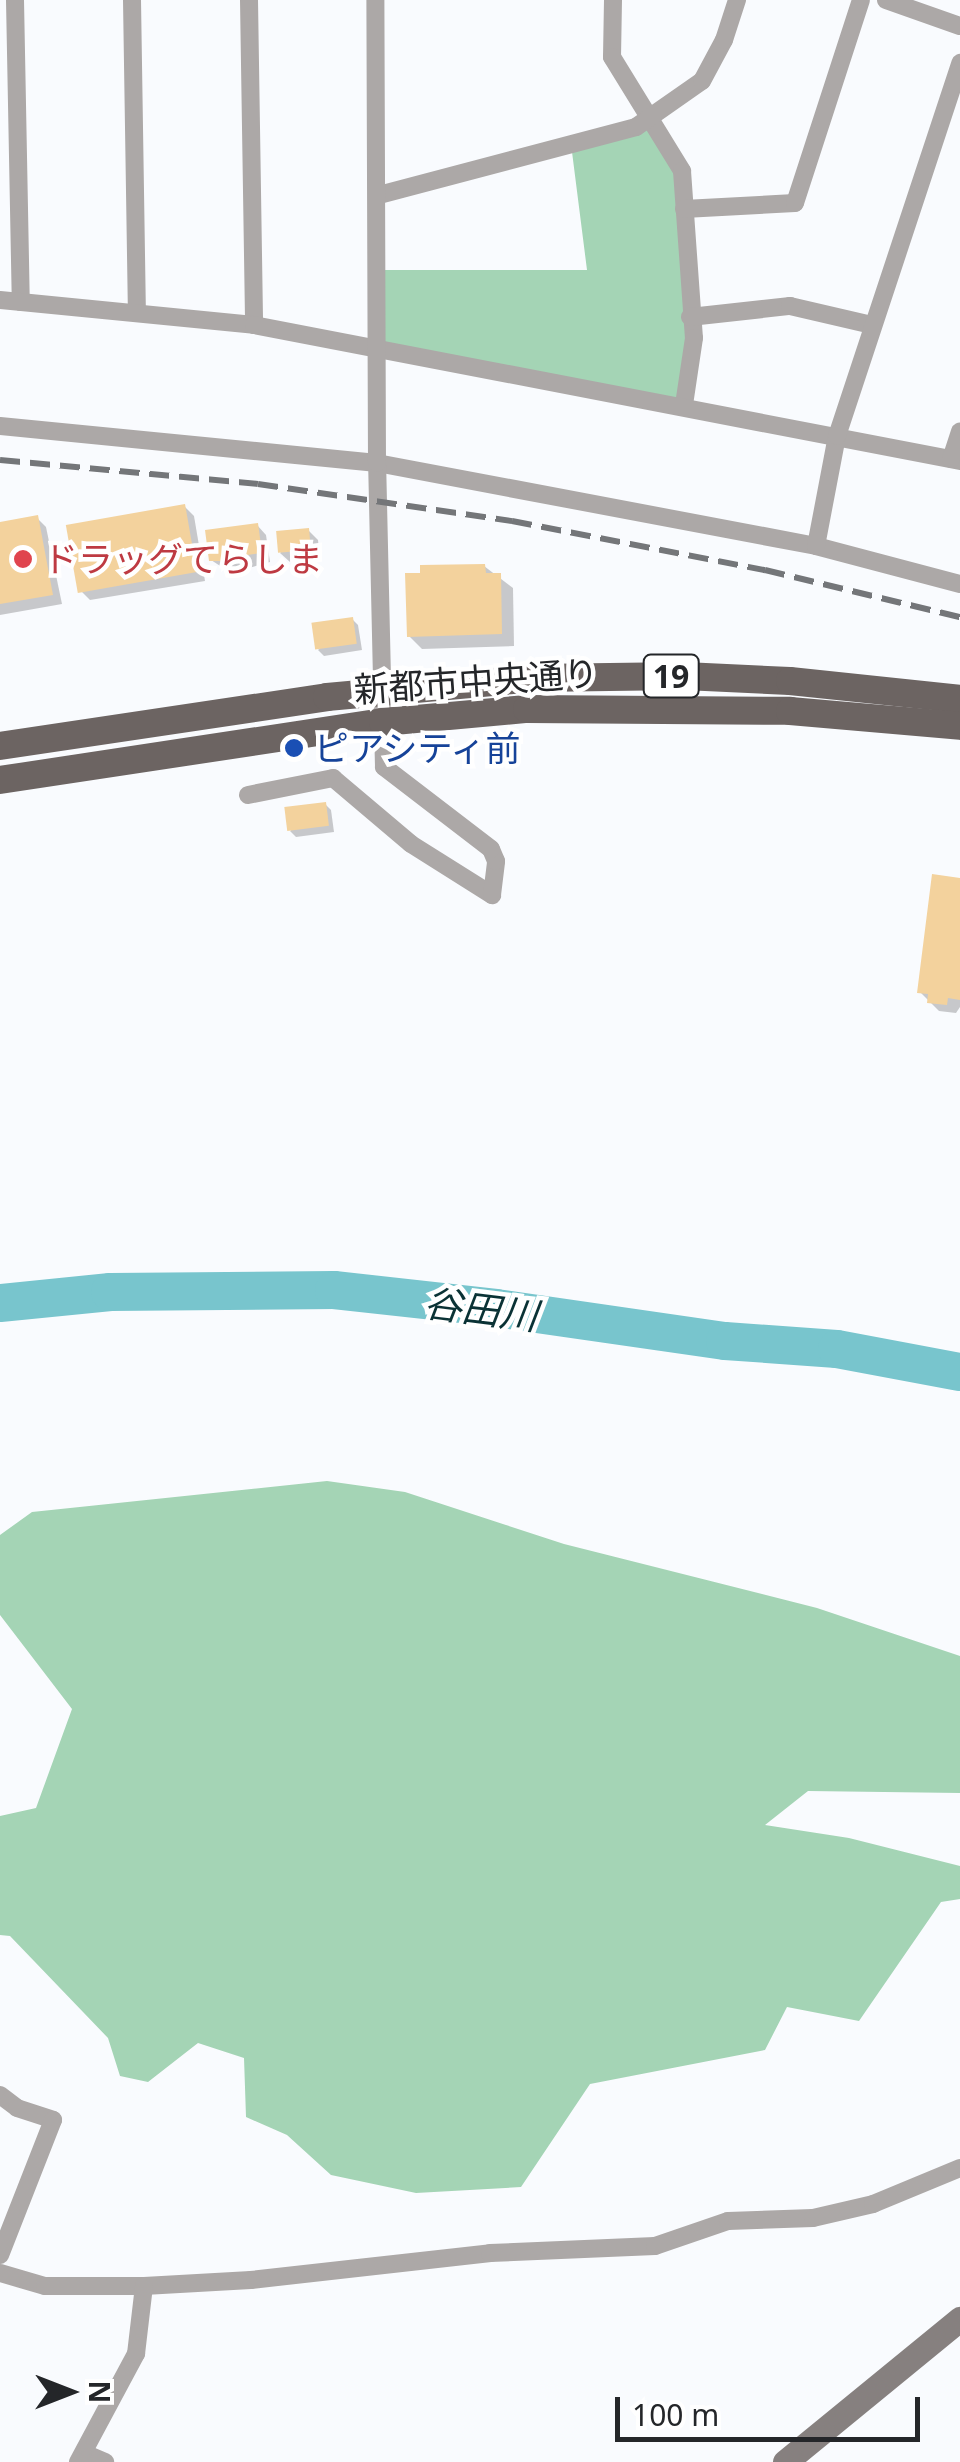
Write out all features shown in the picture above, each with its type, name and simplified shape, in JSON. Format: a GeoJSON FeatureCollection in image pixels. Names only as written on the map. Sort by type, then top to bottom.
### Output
{"type":"FeatureCollection","features":[{"type":"Feature","properties":{"kind":"main road","name":"新都市中央通り"},"geometry":{"type":"LineString","coordinates":[[0,746],[382,691],[536,678],[684,676],[790,681],[960,700]]}},
{"type":"Feature","properties":{"kind":"main road","name":"新都市中央通り"},"geometry":{"type":"LineString","coordinates":[[0,780],[383,722],[527,709],[688,708],[960,726]]}},
{"type":"Feature","properties":{"kind":"street"},"geometry":{"type":"LineString","coordinates":[[0,2],[14,0],[21,302]]}},
{"type":"Feature","properties":{"kind":"street"},"geometry":{"type":"LineString","coordinates":[[132,0],[137,313]]}},
{"type":"Feature","properties":{"kind":"street"},"geometry":{"type":"LineString","coordinates":[[250,0],[254,326]]}},
{"type":"Feature","properties":{"kind":"street"},"geometry":{"type":"LineString","coordinates":[[248,794],[334,778],[411,844],[492,895],[496,862],[491,849],[384,766],[377,463],[376,0]]}},
{"type":"Feature","properties":{"kind":"street"},"geometry":{"type":"LineString","coordinates":[[613,0],[612,57],[682,171],[694,338],[684,406]]}},
{"type":"Feature","properties":{"kind":"street"},"geometry":{"type":"LineString","coordinates":[[379,195],[636,127],[702,80],[724,40],[737,0]]}},
{"type":"Feature","properties":{"kind":"street"},"geometry":{"type":"LineString","coordinates":[[684,210],[795,203],[861,0]]}},
{"type":"Feature","properties":{"kind":"street"},"geometry":{"type":"LineString","coordinates":[[886,0],[960,26]]}},
{"type":"Feature","properties":{"kind":"street"},"geometry":{"type":"LineString","coordinates":[[816,546],[837,436],[960,63]]}},
{"type":"Feature","properties":{"kind":"street"},"geometry":{"type":"LineString","coordinates":[[0,300],[254,326],[956,460],[960,431]]}},
{"type":"Feature","properties":{"kind":"street"},"geometry":{"type":"LineString","coordinates":[[690,316],[790,306],[872,326]]}},
{"type":"Feature","properties":{"kind":"street"},"geometry":{"type":"LineString","coordinates":[[0,426],[377,463],[816,546],[960,584]]}},
{"type":"Feature","properties":{"kind":"street"},"geometry":{"type":"LineString","coordinates":[[0,2095],[16,2108],[54,2120],[0,2255]]}},
{"type":"Feature","properties":{"kind":"street"},"geometry":{"type":"LineString","coordinates":[[0,2273],[45,2286],[144,2286],[251,2280],[490,2252],[655,2246],[728,2221],[813,2218],[873,2204],[960,2168]]}},
{"type":"Feature","properties":{"kind":"street"},"geometry":{"type":"LineString","coordinates":[[105,2462],[81,2457],[136,2354],[144,2286]]}},
{"type":"Feature","properties":{"kind":"street"},"geometry":{"type":"LineString","coordinates":[[786,2462],[960,2319]]}},
{"type":"Feature","properties":{"kind":"green space"},"geometry":{"type":"Polygon","coordinates":[[[652,118],[682,171],[690,317],[684,405],[378,350],[378,270],[587,270],[571,144],[652,118]]]}},
{"type":"Feature","properties":{"kind":"green space"},"geometry":{"type":"Polygon","coordinates":[[[327,1481],[405,1492],[564,1544],[817,1608],[960,1656],[960,1793],[808,1791],[765,1825],[849,1838],[960,1866],[960,1899],[941,1902],[859,2021],[787,2007],[765,2050],[590,2084],[521,2187],[416,2193],[331,2175],[287,2135],[246,2117],[244,2058],[198,2043],[148,2082],[120,2076],[108,2038],[10,1936],[0,1935],[0,1816],[36,1808],[72,1709],[0,1615],[0,1535],[32,1512],[327,1481]]]}},
{"type":"Feature","properties":{"kind":"building"},"geometry":{"type":"Polygon","coordinates":[[[185,504],[197,572],[78,593],[66,525],[185,504]]]}},
{"type":"Feature","properties":{"kind":"building","name":"ドラッグてらしま"},"geometry":{"type":"Polygon","coordinates":[[[38,515],[53,595],[0,604],[0,522],[38,515]]]}},
{"type":"Feature","properties":{"kind":"building"},"geometry":{"type":"Polygon","coordinates":[[[258,523],[262,553],[240,556],[241,561],[209,561],[205,530],[258,523]]]}},
{"type":"Feature","properties":{"kind":"building"},"geometry":{"type":"Polygon","coordinates":[[[309,528],[311,550],[278,553],[276,531],[309,528]]]}},
{"type":"Feature","properties":{"kind":"building"},"geometry":{"type":"Polygon","coordinates":[[[485,564],[486,573],[501,573],[502,634],[407,637],[405,573],[420,573],[420,565],[485,564]]]}},
{"type":"Feature","properties":{"kind":"building"},"geometry":{"type":"Polygon","coordinates":[[[353,617],[357,644],[315,650],[311,623],[353,617]]]}},
{"type":"Feature","properties":{"kind":"building"},"geometry":{"type":"Polygon","coordinates":[[[326,802],[329,826],[287,831],[284,807],[326,802]]]}},
{"type":"Feature","properties":{"kind":"building"},"geometry":{"type":"Polygon","coordinates":[[[932,874],[960,878],[960,1000],[948,998],[947,1005],[927,1003],[928,994],[917,993],[932,874]]]}},
{"type":"Feature","properties":{"kind":"waterway","name":"谷田川"},"geometry":{"type":"LineString","coordinates":[[0,1303],[110,1292],[334,1290],[496,1308],[725,1341],[837,1349],[960,1372]]}},
{"type":"Feature","properties":{"kind":"railway"},"geometry":{"type":"LineString","coordinates":[[0,460],[258,484],[512,521],[765,570],[960,617]]}},
{"type":"Feature","properties":{"kind":"place","name":"ドラッグてらしま"},"geometry":{"type":"Point","coordinates":[23,559]}},
{"type":"Feature","properties":{"kind":"place","name":"ピアシティ前"},"geometry":{"type":"Point","coordinates":[294,748]}}]}
